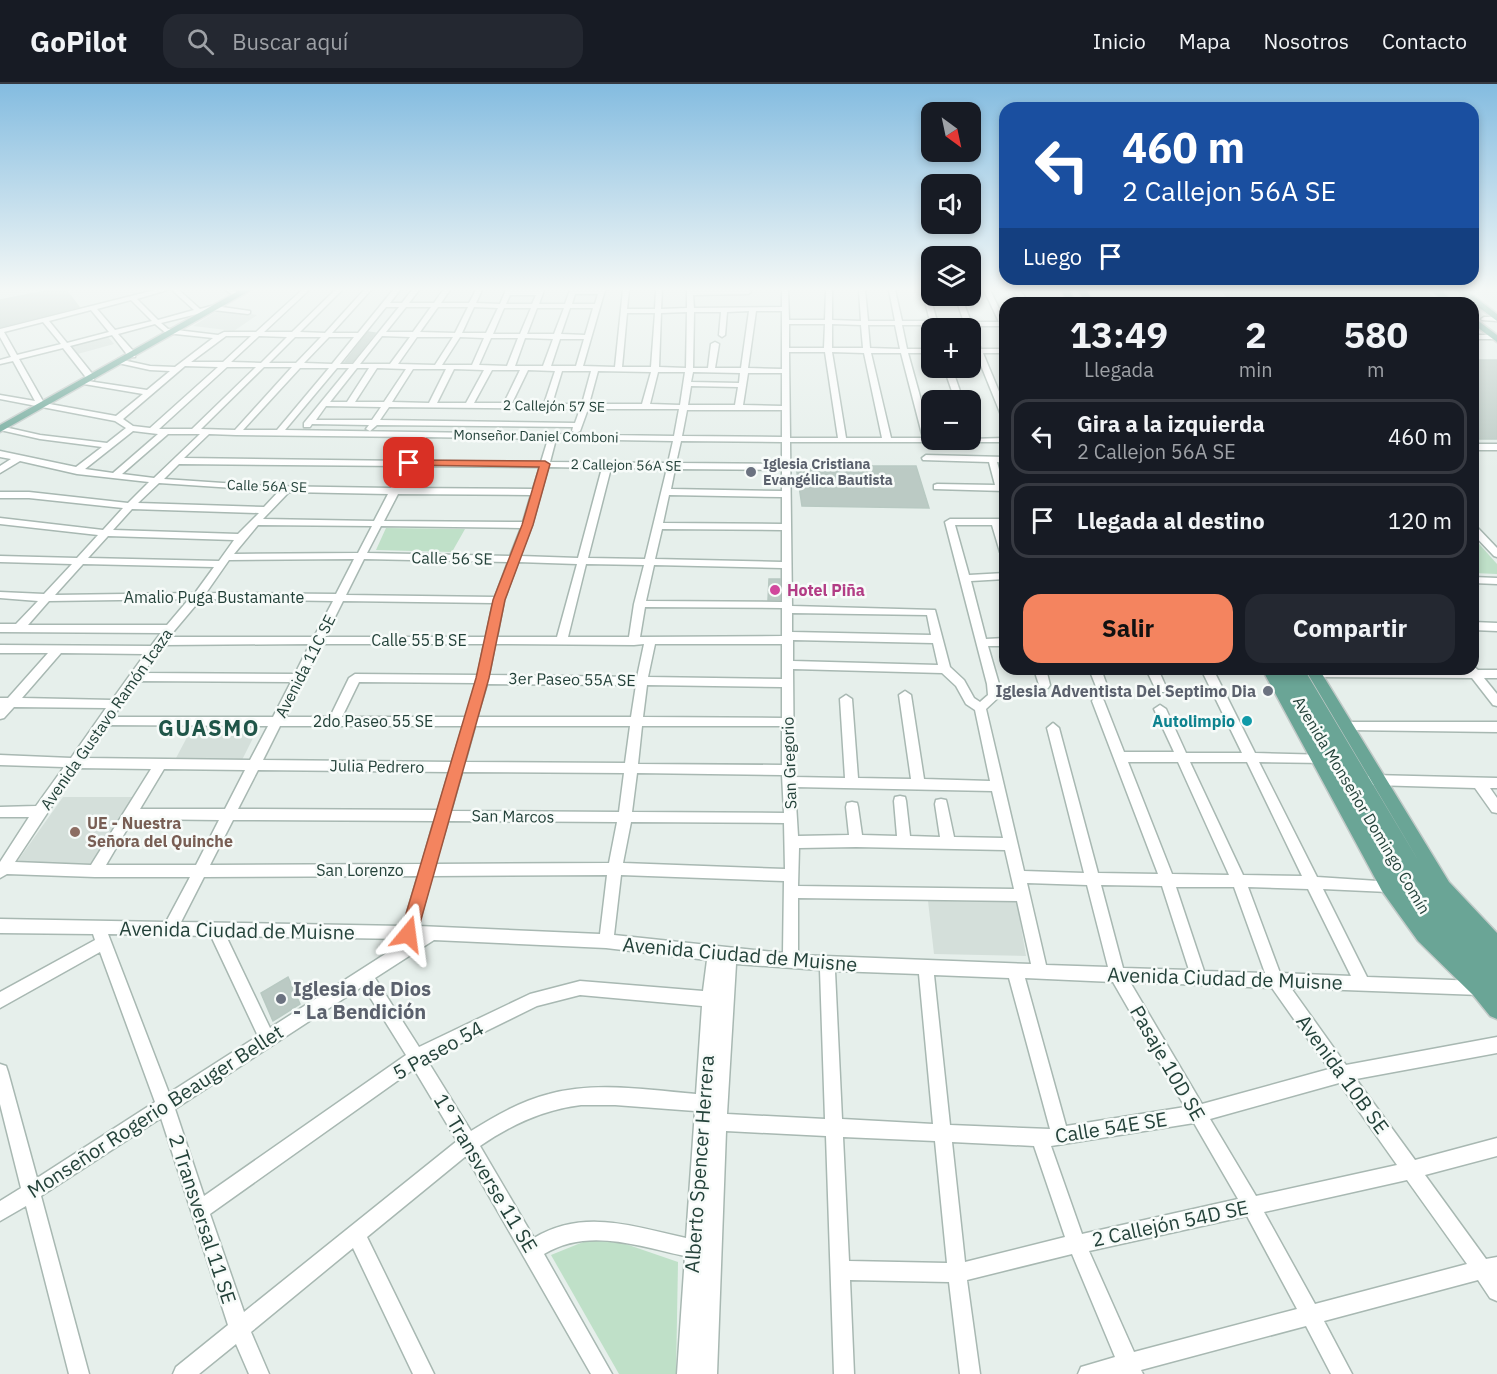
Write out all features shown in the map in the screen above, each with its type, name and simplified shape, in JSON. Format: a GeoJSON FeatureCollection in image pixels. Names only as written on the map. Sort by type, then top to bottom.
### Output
{"type":"FeatureCollection","features":[{"type":"Feature","properties":{"kind":"main road"},"geometry":{"type":"LineString","coordinates":[[1,429],[141,350]]}},
{"type":"Feature","properties":{"kind":"main road","name":"Avenida Monseñor Domingo Comín"},"geometry":{"type":"LineString","coordinates":[[1273,675],[1410,893],[1437,929],[1488,988],[1497,1009]]}},
{"type":"Feature","properties":{"kind":"main road","name":"Avenida Monseñor Domingo Comín"},"geometry":{"type":"LineString","coordinates":[[1286,675],[1388,886],[1424,935],[1488,988]]}},
{"type":"Feature","properties":{"kind":"main road","name":"Avenida Monseñor Domingo Comín"},"geometry":{"type":"LineString","coordinates":[[1300,675],[1426,890],[1455,926],[1497,966]]}},
{"type":"Feature","properties":{"kind":"main road","name":"Avenida Monseñor Domingo Comín"},"geometry":{"type":"LineString","coordinates":[[1316,675],[1443,887],[1497,946]]}},
{"type":"Feature","properties":{"kind":"street"},"geometry":{"type":"LineString","coordinates":[[10,350],[42,406]]}},
{"type":"Feature","properties":{"kind":"street"},"geometry":{"type":"LineString","coordinates":[[0,362],[43,350]]}},
{"type":"Feature","properties":{"kind":"street"},"geometry":{"type":"LineString","coordinates":[[67,350],[87,380],[149,393]]}},
{"type":"Feature","properties":{"kind":"street"},"geometry":{"type":"LineString","coordinates":[[128,350],[132,355]]}},
{"type":"Feature","properties":{"kind":"street"},"geometry":{"type":"LineString","coordinates":[[118,419],[202,350]]}},
{"type":"Feature","properties":{"kind":"street"},"geometry":{"type":"LineString","coordinates":[[152,431],[243,350]]}},
{"type":"Feature","properties":{"kind":"street"},"geometry":{"type":"LineString","coordinates":[[194,432],[279,350]]}},
{"type":"Feature","properties":{"kind":"street"},"geometry":{"type":"LineString","coordinates":[[237,433],[313,350]]}},
{"type":"Feature","properties":{"kind":"street"},"geometry":{"type":"LineString","coordinates":[[279,433],[346,350]]}},
{"type":"Feature","properties":{"kind":"street"},"geometry":{"type":"LineString","coordinates":[[301,434],[368,350]]}},
{"type":"Feature","properties":{"kind":"street"},"geometry":{"type":"LineString","coordinates":[[392,367],[404,350]]}},
{"type":"Feature","properties":{"kind":"street"},"geometry":{"type":"LineString","coordinates":[[437,367],[448,350]]}},
{"type":"Feature","properties":{"kind":"street"},"geometry":{"type":"LineString","coordinates":[[474,368],[483,350]]}},
{"type":"Feature","properties":{"kind":"street"},"geometry":{"type":"LineString","coordinates":[[510,368],[518,350]]}},
{"type":"Feature","properties":{"kind":"street"},"geometry":{"type":"LineString","coordinates":[[546,369],[552,350]]}},
{"type":"Feature","properties":{"kind":"street"},"geometry":{"type":"LineString","coordinates":[[579,369],[585,350]]}},
{"type":"Feature","properties":{"kind":"street"},"geometry":{"type":"LineString","coordinates":[[618,369],[620,350]]}},
{"type":"Feature","properties":{"kind":"street"},"geometry":{"type":"LineString","coordinates":[[645,407],[654,370],[655,350]]}},
{"type":"Feature","properties":{"kind":"street"},"geometry":{"type":"LineString","coordinates":[[634,641],[639,604],[679,438],[690,350]]}},
{"type":"Feature","properties":{"kind":"street"},"geometry":{"type":"LineString","coordinates":[[711,370],[714,350]]}},
{"type":"Feature","properties":{"kind":"street"},"geometry":{"type":"LineString","coordinates":[[739,408],[746,350]]}},
{"type":"Feature","properties":{"kind":"street"},"geometry":{"type":"LineString","coordinates":[[785,350],[787,565]]}},
{"type":"Feature","properties":{"kind":"street"},"geometry":{"type":"LineString","coordinates":[[794,350],[921,351]]}},
{"type":"Feature","properties":{"kind":"street"},"geometry":{"type":"LineString","coordinates":[[828,351],[842,440]]}},
{"type":"Feature","properties":{"kind":"street"},"geometry":{"type":"LineString","coordinates":[[867,351],[887,440]]}},
{"type":"Feature","properties":{"kind":"street"},"geometry":{"type":"LineString","coordinates":[[904,351],[921,414]]}},
{"type":"Feature","properties":{"kind":"street"},"geometry":{"type":"LineString","coordinates":[[981,351],[999,351]]}},
{"type":"Feature","properties":{"kind":"street"},"geometry":{"type":"LineString","coordinates":[[121,361],[150,368],[226,365],[785,371]]}},
{"type":"Feature","properties":{"kind":"street"},"geometry":{"type":"LineString","coordinates":[[981,365],[999,403]]}},
{"type":"Feature","properties":{"kind":"street"},"geometry":{"type":"LineString","coordinates":[[350,404],[374,367]]}},
{"type":"Feature","properties":{"kind":"street"},"geometry":{"type":"LineString","coordinates":[[366,434],[411,367]]}},
{"type":"Feature","properties":{"kind":"street"},"geometry":{"type":"LineString","coordinates":[[432,405],[451,367]]}},
{"type":"Feature","properties":{"kind":"street"},"geometry":{"type":"LineString","coordinates":[[469,405],[489,368]]}},
{"type":"Feature","properties":{"kind":"street"},"geometry":{"type":"LineString","coordinates":[[489,436],[525,368]]}},
{"type":"Feature","properties":{"kind":"street"},"geometry":{"type":"LineString","coordinates":[[547,406],[559,369]]}},
{"type":"Feature","properties":{"kind":"street"},"geometry":{"type":"LineString","coordinates":[[574,437],[595,369]]}},
{"type":"Feature","properties":{"kind":"street"},"geometry":{"type":"LineString","coordinates":[[687,384],[742,385]]}},
{"type":"Feature","properties":{"kind":"street","name":"Monseñor Daniel Comboni"},"geometry":{"type":"LineString","coordinates":[[0,397],[118,419],[131,428],[152,431],[921,440]]}},
{"type":"Feature","properties":{"kind":"street","name":"2 Callejón 57 SE"},"geometry":{"type":"LineString","coordinates":[[323,404],[786,408]]}},
{"type":"Feature","properties":{"kind":"street"},"geometry":{"type":"LineString","coordinates":[[310,422],[578,425]]}},
{"type":"Feature","properties":{"kind":"street"},"geometry":{"type":"LineString","coordinates":[[77,471],[131,428]]}},
{"type":"Feature","properties":{"kind":"street"},"geometry":{"type":"LineString","coordinates":[[1,429],[107,446]]}},
{"type":"Feature","properties":{"kind":"street"},"geometry":{"type":"LineString","coordinates":[[114,476],[166,431]]}},
{"type":"Feature","properties":{"kind":"street"},"geometry":{"type":"LineString","coordinates":[[19,628],[130,506],[158,482],[207,432]]}},
{"type":"Feature","properties":{"kind":"street","name":"Avenida 11C SE"},"geometry":{"type":"LineString","coordinates":[[170,929],[423,435]]}},
{"type":"Feature","properties":{"kind":"street"},"geometry":{"type":"LineString","coordinates":[[408,934],[483,678],[499,600],[527,525],[553,437]]}},
{"type":"Feature","properties":{"kind":"street","name":"Monseñor Daniel Comboni"},"geometry":{"type":"LineString","coordinates":[[981,438],[999,439]]}},
{"type":"Feature","properties":{"kind":"street"},"geometry":{"type":"LineString","coordinates":[[1479,447],[1497,447]]}},
{"type":"Feature","properties":{"kind":"street","name":"Calle 56A SE"},"geometry":{"type":"LineString","coordinates":[[0,453],[77,471],[158,482],[287,488],[537,492]]}},
{"type":"Feature","properties":{"kind":"street"},"geometry":{"type":"LineString","coordinates":[[0,470],[19,458]]}},
{"type":"Feature","properties":{"kind":"street"},"geometry":{"type":"LineString","coordinates":[[926,458],[999,460]]}},
{"type":"Feature","properties":{"kind":"street"},"geometry":{"type":"LineString","coordinates":[[992,459],[999,479]]}},
{"type":"Feature","properties":{"kind":"street","name":"2 Callejon 56A SE"},"geometry":{"type":"LineString","coordinates":[[178,461],[786,467]]}},
{"type":"Feature","properties":{"kind":"street"},"geometry":{"type":"LineString","coordinates":[[562,639],[606,465]]}},
{"type":"Feature","properties":{"kind":"street"},"geometry":{"type":"LineString","coordinates":[[938,487],[999,488]]}},
{"type":"Feature","properties":{"kind":"street","name":"Avenida Gustavo Ramón Icaza"},"geometry":{"type":"LineString","coordinates":[[1,870],[157,645],[198,596],[241,537],[287,488]]}},
{"type":"Feature","properties":{"kind":"street"},"geometry":{"type":"LineString","coordinates":[[667,492],[786,494]]}},
{"type":"Feature","properties":{"kind":"street"},"geometry":{"type":"LineString","coordinates":[[0,495],[29,495],[130,506],[265,510]]}},
{"type":"Feature","properties":{"kind":"street"},"geometry":{"type":"LineString","coordinates":[[0,521],[105,533],[241,537]]}},
{"type":"Feature","properties":{"kind":"street"},"geometry":{"type":"LineString","coordinates":[[255,522],[527,525]]}},
{"type":"Feature","properties":{"kind":"street"},"geometry":{"type":"LineString","coordinates":[[980,708],[994,696],[993,684],[950,522],[999,522]]}},
{"type":"Feature","properties":{"kind":"street"},"geometry":{"type":"LineString","coordinates":[[659,526],[786,527]]}},
{"type":"Feature","properties":{"kind":"street"},"geometry":{"type":"LineString","coordinates":[[1479,534],[1497,554]]}},
{"type":"Feature","properties":{"kind":"street","name":"Calle 56 SE"},"geometry":{"type":"LineString","coordinates":[[0,559],[223,561],[362,556],[787,565]]}},
{"type":"Feature","properties":{"kind":"street","name":"San Gregorio"},"geometry":{"type":"LineString","coordinates":[[787,565],[788,776],[792,842],[790,960]]}},
{"type":"Feature","properties":{"kind":"street"},"geometry":{"type":"LineString","coordinates":[[965,578],[999,576]]}},
{"type":"Feature","properties":{"kind":"street"},"geometry":{"type":"LineString","coordinates":[[1479,580],[1497,581]]}},
{"type":"Feature","properties":{"kind":"street","name":"Amalio Puga Bustamante"},"geometry":{"type":"LineString","coordinates":[[0,595],[47,598],[198,596],[499,600]]}},
{"type":"Feature","properties":{"kind":"street"},"geometry":{"type":"LineString","coordinates":[[639,604],[931,612],[945,669],[960,683],[970,701],[980,708],[1040,972]]}},
{"type":"Feature","properties":{"kind":"street"},"geometry":{"type":"LineString","coordinates":[[1479,626],[1497,627]]}},
{"type":"Feature","properties":{"kind":"street"},"geometry":{"type":"LineString","coordinates":[[0,628],[169,629]]}},
{"type":"Feature","properties":{"kind":"street","name":"Calle 55 B SE"},"geometry":{"type":"LineString","coordinates":[[0,649],[319,640],[937,639]]}},
{"type":"Feature","properties":{"kind":"street"},"geometry":{"type":"LineString","coordinates":[[606,940],[615,869],[625,817],[642,680],[650,641]]}},
{"type":"Feature","properties":{"kind":"street"},"geometry":{"type":"LineString","coordinates":[[981,643],[999,642]]}},
{"type":"Feature","properties":{"kind":"street"},"geometry":{"type":"LineString","coordinates":[[0,716],[6,702],[58,649]]}},
{"type":"Feature","properties":{"kind":"street"},"geometry":{"type":"LineString","coordinates":[[787,665],[945,669]]}},
{"type":"Feature","properties":{"kind":"street"},"geometry":{"type":"LineString","coordinates":[[1479,672],[1497,674]]}},
{"type":"Feature","properties":{"kind":"street"},"geometry":{"type":"LineString","coordinates":[[1041,675],[1044,686]]}},
{"type":"Feature","properties":{"kind":"street"},"geometry":{"type":"LineString","coordinates":[[1096,675],[1121,757],[1167,880],[1199,976]]}},
{"type":"Feature","properties":{"kind":"street"},"geometry":{"type":"LineString","coordinates":[[1155,675],[1161,689]]}},
{"type":"Feature","properties":{"kind":"street"},"geometry":{"type":"LineString","coordinates":[[1210,675],[1362,983]]}},
{"type":"Feature","properties":{"kind":"street"},"geometry":{"type":"LineString","coordinates":[[1475,675],[1497,702]]}},
{"type":"Feature","properties":{"kind":"street"},"geometry":{"type":"LineString","coordinates":[[134,677],[300,678]]}},
{"type":"Feature","properties":{"kind":"street","name":"3er Paseo 55A SE"},"geometry":{"type":"LineString","coordinates":[[334,721],[355,678],[788,683]]}},
{"type":"Feature","properties":{"kind":"street"},"geometry":{"type":"LineString","coordinates":[[905,695],[918,785]]}},
{"type":"Feature","properties":{"kind":"street"},"geometry":{"type":"LineString","coordinates":[[846,699],[852,784]]}},
{"type":"Feature","properties":{"kind":"street"},"geometry":{"type":"LineString","coordinates":[[6,702],[115,704]]}},
{"type":"Feature","properties":{"kind":"street","name":"Avenida 10B SE"},"geometry":{"type":"LineString","coordinates":[[1160,709],[1184,757],[1238,880],[1275,979],[1412,1170],[1490,1268],[1497,1291]]}},
{"type":"Feature","properties":{"kind":"street","name":"2do Paseo 55 SE"},"geometry":{"type":"LineString","coordinates":[[103,721],[788,722]]}},
{"type":"Feature","properties":{"kind":"street"},"geometry":{"type":"LineString","coordinates":[[1346,726],[1497,727]]}},
{"type":"Feature","properties":{"kind":"street","name":"Pasaje 10D SE"},"geometry":{"type":"LineString","coordinates":[[1053,728],[1117,974],[1251,1205],[1342,1374]]}},
{"type":"Feature","properties":{"kind":"street"},"geometry":{"type":"LineString","coordinates":[[1121,757],[1326,758]]}},
{"type":"Feature","properties":{"kind":"street","name":"Julia Pedrero"},"geometry":{"type":"LineString","coordinates":[[0,760],[160,764],[630,767],[788,776],[852,784],[999,786]]}},
{"type":"Feature","properties":{"kind":"street"},"geometry":{"type":"LineString","coordinates":[[94,871],[160,764]]}},
{"type":"Feature","properties":{"kind":"street"},"geometry":{"type":"LineString","coordinates":[[1361,780],[1497,783]]}},
{"type":"Feature","properties":{"kind":"street"},"geometry":{"type":"LineString","coordinates":[[1479,783],[1497,808]]}},
{"type":"Feature","properties":{"kind":"street"},"geometry":{"type":"LineString","coordinates":[[900,801],[904,842]]}},
{"type":"Feature","properties":{"kind":"street"},"geometry":{"type":"LineString","coordinates":[[941,804],[948,843]]}},
{"type":"Feature","properties":{"kind":"street"},"geometry":{"type":"LineString","coordinates":[[852,807],[856,841]]}},
{"type":"Feature","properties":{"kind":"street"},"geometry":{"type":"LineString","coordinates":[[0,812],[40,812]]}},
{"type":"Feature","properties":{"kind":"street","name":"San Marcos"},"geometry":{"type":"LineString","coordinates":[[128,814],[790,818]]}},
{"type":"Feature","properties":{"kind":"street"},"geometry":{"type":"LineString","coordinates":[[792,842],[1012,844]]}},
{"type":"Feature","properties":{"kind":"street","name":"San Lorenzo"},"geometry":{"type":"LineString","coordinates":[[1,870],[615,869],[792,875]]}},
{"type":"Feature","properties":{"kind":"street"},"geometry":{"type":"LineString","coordinates":[[1019,877],[1091,880],[1238,880],[1388,886]]}},
{"type":"Feature","properties":{"kind":"street"},"geometry":{"type":"LineString","coordinates":[[792,892],[1023,895]]}},
{"type":"Feature","properties":{"kind":"street","name":"Avenida Ciudad de Muisne"},"geometry":{"type":"LineString","coordinates":[[0,926],[101,935],[170,929],[431,933],[606,940],[722,955],[827,964],[1488,988]]}},
{"type":"Feature","properties":{"kind":"street"},"geometry":{"type":"LineString","coordinates":[[216,930],[267,1039]]}},
{"type":"Feature","properties":{"kind":"street","name":"Monseñor Rogerio Beauger Bellet"},"geometry":{"type":"LineString","coordinates":[[0,1212],[431,933]]}},
{"type":"Feature","properties":{"kind":"street"},"geometry":{"type":"LineString","coordinates":[[0,1000],[101,935]]}},
{"type":"Feature","properties":{"kind":"street","name":"2 Transversal 11 SE"},"geometry":{"type":"LineString","coordinates":[[101,935],[165,1105],[240,1330],[259,1374]]}},
{"type":"Feature","properties":{"kind":"street","name":"Alberto Spencer Herrera"},"geometry":{"type":"LineString","coordinates":[[687,1374],[710,999],[722,955]]}},
{"type":"Feature","properties":{"kind":"street","name":"Alberto Spencer Herrera"},"geometry":{"type":"LineString","coordinates":[[707,1374],[718,1122],[722,955]]}},
{"type":"Feature","properties":{"kind":"street"},"geometry":{"type":"LineString","coordinates":[[827,964],[844,1374]]}},
{"type":"Feature","properties":{"kind":"street"},"geometry":{"type":"LineString","coordinates":[[927,968],[957,1273],[970,1374]]}},
{"type":"Feature","properties":{"kind":"street"},"geometry":{"type":"LineString","coordinates":[[1015,971],[1060,1135]]}},
{"type":"Feature","properties":{"kind":"street","name":"1° Transverse 11 SE"},"geometry":{"type":"LineString","coordinates":[[365,975],[417,1057],[532,1250],[602,1374]]}},
{"type":"Feature","properties":{"kind":"street","name":"5 Paseo 54"},"geometry":{"type":"LineString","coordinates":[[200,1210],[417,1057],[536,999],[580,988],[710,999]]}},
{"type":"Feature","properties":{"kind":"street","name":"Calle 54E SE"},"geometry":{"type":"LineString","coordinates":[[718,1122],[943,1134],[1039,1137],[1060,1135],[1197,1114],[1342,1074],[1497,1045]]}},
{"type":"Feature","properties":{"kind":"street"},"geometry":{"type":"LineString","coordinates":[[0,1072],[79,1374]]}},
{"type":"Feature","properties":{"kind":"street"},"geometry":{"type":"LineString","coordinates":[[183,1374],[467,1144],[491,1128],[532,1109],[562,1099],[594,1097],[703,1103]]}},
{"type":"Feature","properties":{"kind":"street"},"geometry":{"type":"LineString","coordinates":[[1039,1137],[1077,1244],[1130,1369]]}},
{"type":"Feature","properties":{"kind":"street","name":"2 Callejón 54D SE"},"geometry":{"type":"LineString","coordinates":[[840,1270],[957,1273],[1412,1170],[1497,1147]]}},
{"type":"Feature","properties":{"kind":"street"},"geometry":{"type":"LineString","coordinates":[[532,1250],[552,1237],[584,1229],[600,1228],[686,1247]]}},
{"type":"Feature","properties":{"kind":"street"},"geometry":{"type":"LineString","coordinates":[[356,1234],[424,1374]]}},
{"type":"Feature","properties":{"kind":"street"},"geometry":{"type":"LineString","coordinates":[[1088,1374],[1130,1369],[1309,1316],[1490,1268]]}},
{"type":"Feature","properties":{"kind":"shaded area"},"geometry":{"type":"Polygon","coordinates":[[[70,350],[91,350],[74,355],[70,350]]]}},
{"type":"Feature","properties":{"kind":"shaded area"},"geometry":{"type":"Polygon","coordinates":[[[193,726],[259,726],[242,760],[176,758],[193,726]]]}},
{"type":"Feature","properties":{"kind":"shaded area","name":"UE - Nuestra Señora del Quinche"},"geometry":{"type":"Polygon","coordinates":[[[63,797],[134,797],[90,867],[14,866],[63,797]]]}},
{"type":"Feature","properties":{"kind":"shaded area"},"geometry":{"type":"Polygon","coordinates":[[[928,901],[1017,902],[1026,956],[934,954],[928,901]]]}},
{"type":"Feature","properties":{"kind":"green space"},"geometry":{"type":"Polygon","coordinates":[[[386,528],[465,529],[452,552],[376,550],[386,528]]]}},
{"type":"Feature","properties":{"kind":"green space"},"geometry":{"type":"Polygon","coordinates":[[[1479,544],[1497,564],[1497,574],[1479,573],[1479,544]]]}},
{"type":"Feature","properties":{"kind":"green space"},"geometry":{"type":"Polygon","coordinates":[[[588,1240],[614,1240],[678,1262],[676,1374],[619,1374],[551,1255],[588,1240]]]}},
{"type":"Feature","properties":{"kind":"building"},"geometry":{"type":"Polygon","coordinates":[[[354,350],[361,350],[352,362],[345,362],[354,350]]]}},
{"type":"Feature","properties":{"kind":"building"},"geometry":{"type":"Polygon","coordinates":[[[1479,360],[1497,360],[1497,439],[1479,439],[1479,360]]]}},
{"type":"Feature","properties":{"kind":"building"},"geometry":{"type":"Polygon","coordinates":[[[796,466],[916,466],[929,508],[802,506],[796,466]]]}},
{"type":"Feature","properties":{"kind":"building","name":"Hotel Piña"},"geometry":{"type":"Polygon","coordinates":[[[769,579],[780,579],[780,600],[768,600],[769,579]]]}},
{"type":"Feature","properties":{"kind":"building","name":"Iglesia de Dios - La Bendición"},"geometry":{"type":"Polygon","coordinates":[[[288,977],[300,1004],[273,1021],[261,993],[288,977]]]}},
{"type":"Feature","properties":{"kind":"place","name":"Iglesia Cristiana Evangélica Bautista"},"geometry":{"type":"Point","coordinates":[751,472]}},
{"type":"Feature","properties":{"kind":"place","name":"Hotel Piña"},"geometry":{"type":"Point","coordinates":[775,590]}},
{"type":"Feature","properties":{"kind":"place","name":"Iglesia Adventista Del Septimo Dia"},"geometry":{"type":"Point","coordinates":[1268,691]}},
{"type":"Feature","properties":{"kind":"place","name":"Autolimpio"},"geometry":{"type":"Point","coordinates":[1247,721]}},
{"type":"Feature","properties":{"kind":"place","name":"UE - Nuestra Señora del Quinche"},"geometry":{"type":"Point","coordinates":[75,832]}},
{"type":"Feature","properties":{"kind":"place","name":"Iglesia de Dios - La Bendición"},"geometry":{"type":"Point","coordinates":[281,999]}},
{"type":"Feature","properties":{"kind":"district","name":"GUASMO"},"geometry":{"type":"Point","coordinates":[209,727]}},
{"type":"Feature","properties":{"kind":"route"},"geometry":{"type":"LineString","coordinates":[[408,934],[483,678],[499,600],[527,525],[545,464],[409,463]]}}]}
